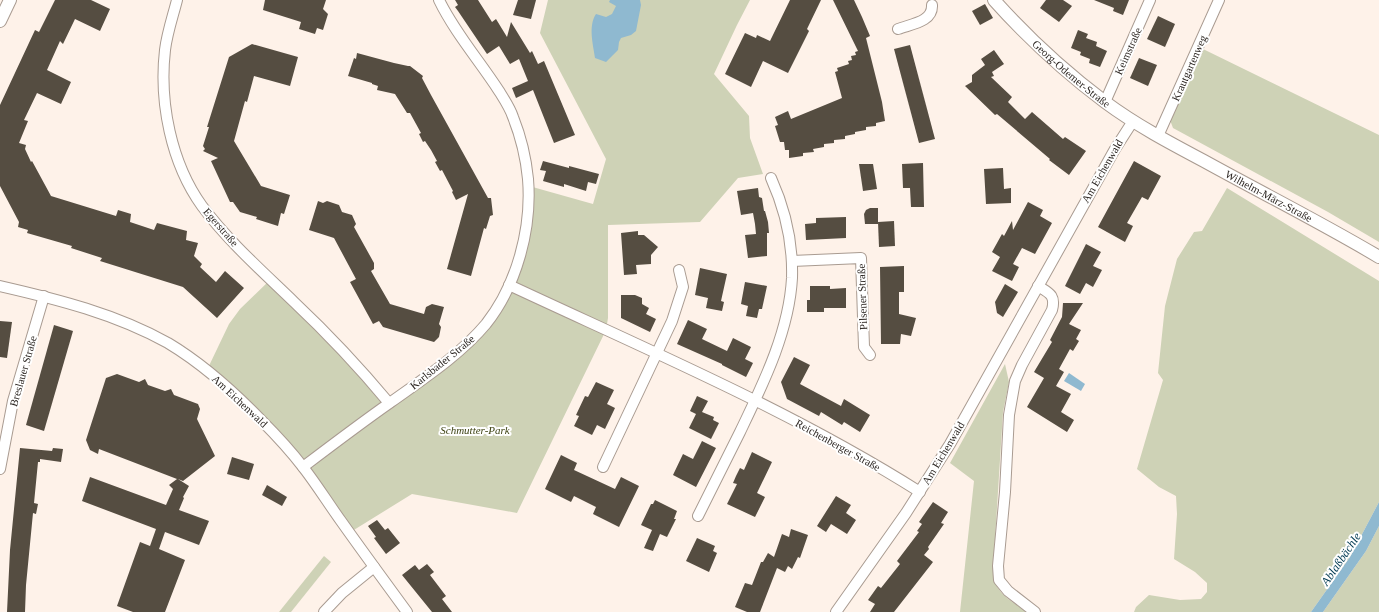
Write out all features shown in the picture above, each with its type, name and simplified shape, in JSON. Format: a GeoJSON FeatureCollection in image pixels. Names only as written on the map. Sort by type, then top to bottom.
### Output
{"type":"FeatureCollection","features":[{"type":"Feature","properties":{"kind":"street"},"geometry":{"type":"LineString","coordinates":[[0,21],[10,0]]}},
{"type":"Feature","properties":{"kind":"street","name":"Egerstraße"},"geometry":{"type":"LineString","coordinates":[[177,0],[165,49],[164,84],[168,122],[172,140],[184,174],[192,190],[226,234],[359,366],[389,403]]}},
{"type":"Feature","properties":{"kind":"street","name":"Karlsbader Straße"},"geometry":{"type":"LineString","coordinates":[[303,467],[454,355],[471,340],[495,311],[509,285],[520,256],[526,227],[529,186],[526,158],[513,116],[492,80],[456,31],[439,0]]}},
{"type":"Feature","properties":{"kind":"street","name":"Georg-Odemer-Straße"},"geometry":{"type":"LineString","coordinates":[[994,0],[1050,57],[1105,102],[1158,136]]}},
{"type":"Feature","properties":{"kind":"street","name":"Keimstraße"},"geometry":{"type":"LineString","coordinates":[[1105,102],[1150,0]]}},
{"type":"Feature","properties":{"kind":"street","name":"Krautgartenweg"},"geometry":{"type":"LineString","coordinates":[[1158,136],[1219,0]]}},
{"type":"Feature","properties":{"kind":"street"},"geometry":{"type":"LineString","coordinates":[[898,29],[928,18],[932,5]]}},
{"type":"Feature","properties":{"kind":"street","name":"Am Eichenwald"},"geometry":{"type":"LineString","coordinates":[[836,612],[920,492],[950,444],[1115,148],[1133,121]]}},
{"type":"Feature","properties":{"kind":"street","name":"Wilhelm-März-Straße"},"geometry":{"type":"LineString","coordinates":[[1158,136],[1379,257]]}},
{"type":"Feature","properties":{"kind":"street"},"geometry":{"type":"LineString","coordinates":[[698,516],[755,401],[772,361],[786,316],[792,279],[792,261],[788,231],[771,178]]}},
{"type":"Feature","properties":{"kind":"street","name":"Pilsener Straße"},"geometry":{"type":"LineString","coordinates":[[792,261],[861,258],[864,347],[870,355]]}},
{"type":"Feature","properties":{"kind":"street"},"geometry":{"type":"LineString","coordinates":[[603,467],[672,321],[683,287],[679,270]]}},
{"type":"Feature","properties":{"kind":"street","name":"Reichenberger Straße"},"geometry":{"type":"LineString","coordinates":[[509,285],[755,401],[850,450],[920,492]]}},
{"type":"Feature","properties":{"kind":"street","name":"Am Eichenwald"},"geometry":{"type":"LineString","coordinates":[[0,286],[75,305],[126,324],[168,344],[206,370],[234,393],[278,438],[303,467],[406,612]]}},
{"type":"Feature","properties":{"kind":"street"},"geometry":{"type":"LineString","coordinates":[[1035,612],[1008,591],[999,580],[998,566],[1005,492],[1009,415],[1016,381],[1022,365],[1054,304],[1050,293],[1038,286]]}},
{"type":"Feature","properties":{"kind":"street","name":"Breslauer Straße"},"geometry":{"type":"LineString","coordinates":[[0,469],[13,401],[44,296]]}},
{"type":"Feature","properties":{"kind":"street"},"geometry":{"type":"LineString","coordinates":[[324,612],[347,589],[374,567]]}},
{"type":"Feature","properties":{"kind":"green space","name":"Schmutter-Park"},"geometry":{"type":"Polygon","coordinates":[[[548,0],[750,0],[714,74],[749,116],[750,138],[763,174],[738,178],[700,222],[608,225],[608,318],[606,330],[517,513],[412,494],[349,533],[303,467],[207,370],[229,324],[240,309],[271,279],[389,403],[476,334],[515,271],[529,186],[593,204],[606,159],[540,33],[548,0]]]}},
{"type":"Feature","properties":{"kind":"green space"},"geometry":{"type":"Polygon","coordinates":[[[1203,49],[1379,135],[1379,242],[1328,212],[1173,128],[1170,120],[1203,49]]]}},
{"type":"Feature","properties":{"kind":"green space"},"geometry":{"type":"Polygon","coordinates":[[[1227,188],[1379,281],[1379,502],[1350,557],[1311,612],[1134,612],[1136,607],[1149,595],[1180,600],[1201,599],[1207,592],[1207,583],[1195,572],[1174,559],[1177,514],[1176,496],[1159,487],[1137,469],[1163,380],[1158,373],[1165,306],[1177,259],[1194,232],[1202,231],[1227,188]]]}},
{"type":"Feature","properties":{"kind":"green space"},"geometry":{"type":"Polygon","coordinates":[[[1005,364],[1009,382],[1003,412],[993,571],[994,579],[1000,591],[1027,612],[960,612],[974,481],[950,463],[1005,364]]]}},
{"type":"Feature","properties":{"kind":"green space"},"geometry":{"type":"Polygon","coordinates":[[[1379,526],[1379,612],[1323,612],[1366,551],[1379,526]]]}},
{"type":"Feature","properties":{"kind":"green space"},"geometry":{"type":"Polygon","coordinates":[[[324,556],[331,562],[291,612],[279,612],[324,556]]]}},
{"type":"Feature","properties":{"kind":"water"},"geometry":{"type":"Polygon","coordinates":[[[610,0],[640,0],[641,5],[636,31],[631,35],[621,38],[618,50],[606,62],[595,58],[592,41],[592,24],[596,14],[606,17],[612,14],[616,6],[609,2],[610,0]]]}},
{"type":"Feature","properties":{"kind":"water"},"geometry":{"type":"Polygon","coordinates":[[[1069,373],[1085,384],[1081,391],[1064,381],[1069,373]]]}},
{"type":"Feature","properties":{"kind":"water"},"geometry":{"type":"Polygon","coordinates":[[[1379,502],[1379,526],[1366,551],[1323,612],[1311,612],[1350,557],[1379,502]]]}},
{"type":"Feature","properties":{"kind":"building"},"geometry":{"type":"Polygon","coordinates":[[[55,0],[91,0],[110,9],[100,31],[75,19],[63,44],[60,41],[47,70],[71,82],[61,104],[37,93],[24,120],[28,121],[19,143],[26,145],[25,149],[31,162],[32,161],[51,196],[116,216],[118,210],[131,214],[130,222],[154,230],[157,223],[187,231],[186,240],[198,243],[194,256],[202,264],[200,267],[216,282],[225,271],[244,288],[217,318],[183,287],[100,261],[102,258],[71,248],[72,246],[27,233],[28,230],[18,227],[19,222],[0,186],[0,105],[35,30],[39,32],[55,0]]]}},
{"type":"Feature","properties":{"kind":"building"},"geometry":{"type":"Polygon","coordinates":[[[265,0],[326,0],[323,9],[328,14],[323,30],[317,28],[315,34],[299,29],[301,22],[263,10],[265,0]]]}},
{"type":"Feature","properties":{"kind":"building"},"geometry":{"type":"Polygon","coordinates":[[[455,0],[478,0],[492,22],[496,19],[507,37],[511,22],[530,53],[532,51],[538,64],[544,61],[575,135],[554,143],[533,90],[516,98],[512,88],[528,81],[519,59],[510,64],[499,46],[487,54],[455,7],[458,5],[455,0]]]}},
{"type":"Feature","properties":{"kind":"building"},"geometry":{"type":"Polygon","coordinates":[[[518,0],[536,0],[531,19],[513,15],[518,0]]]}},
{"type":"Feature","properties":{"kind":"building"},"geometry":{"type":"Polygon","coordinates":[[[790,0],[821,0],[807,29],[809,31],[788,73],[763,61],[751,87],[725,74],[745,33],[756,38],[757,35],[770,41],[790,0]]]}},
{"type":"Feature","properties":{"kind":"building"},"geometry":{"type":"Polygon","coordinates":[[[833,0],[854,0],[862,17],[870,36],[866,38],[882,102],[885,121],[876,123],[876,126],[866,127],[866,130],[845,136],[845,139],[834,140],[834,143],[824,144],[824,147],[813,149],[814,152],[803,153],[803,156],[789,158],[789,150],[785,150],[784,142],[780,142],[775,126],[778,125],[775,117],[788,111],[791,119],[842,98],[835,72],[838,71],[837,68],[849,64],[848,61],[852,60],[851,56],[856,55],[855,52],[858,51],[833,0]]]}},
{"type":"Feature","properties":{"kind":"building"},"geometry":{"type":"Polygon","coordinates":[[[1046,0],[1063,0],[1072,6],[1059,22],[1040,8],[1046,0]]]}},
{"type":"Feature","properties":{"kind":"building"},"geometry":{"type":"Polygon","coordinates":[[[1094,0],[1129,0],[1123,15],[1113,11],[1114,8],[1094,0]]]}},
{"type":"Feature","properties":{"kind":"building"},"geometry":{"type":"Polygon","coordinates":[[[985,4],[993,18],[980,25],[972,11],[985,4]]]}},
{"type":"Feature","properties":{"kind":"building"},"geometry":{"type":"Polygon","coordinates":[[[1158,16],[1175,24],[1165,47],[1147,39],[1158,16]]]}},
{"type":"Feature","properties":{"kind":"building"},"geometry":{"type":"Polygon","coordinates":[[[1078,30],[1088,34],[1086,38],[1097,42],[1096,46],[1107,51],[1100,67],[1089,63],[1090,59],[1080,55],[1081,52],[1071,48],[1078,30]]]}},
{"type":"Feature","properties":{"kind":"building"},"geometry":{"type":"Polygon","coordinates":[[[252,44],[298,57],[290,86],[254,76],[247,102],[245,101],[234,141],[261,186],[290,195],[284,214],[281,213],[278,226],[240,212],[233,202],[230,202],[211,161],[218,158],[203,151],[205,149],[203,146],[209,127],[207,127],[229,57],[252,44]]]}},
{"type":"Feature","properties":{"kind":"building"},"geometry":{"type":"Polygon","coordinates":[[[910,45],[935,139],[919,143],[894,49],[910,45]]]}},
{"type":"Feature","properties":{"kind":"building"},"geometry":{"type":"Polygon","coordinates":[[[994,50],[1004,64],[992,72],[994,76],[991,77],[1012,97],[1008,102],[1025,119],[1032,112],[1063,139],[1065,137],[1086,151],[1069,175],[1049,160],[1050,159],[997,114],[995,115],[965,86],[972,82],[972,75],[985,65],[981,59],[994,50]]]}},
{"type":"Feature","properties":{"kind":"building"},"geometry":{"type":"Polygon","coordinates":[[[357,53],[410,66],[423,76],[422,78],[431,95],[488,198],[491,198],[493,215],[490,216],[486,229],[484,228],[471,276],[447,269],[468,194],[456,200],[442,170],[440,171],[435,162],[437,161],[431,150],[425,141],[423,142],[419,134],[421,133],[410,113],[407,113],[395,94],[377,90],[378,86],[372,83],[348,76],[354,58],[356,59],[357,53]]]}},
{"type":"Feature","properties":{"kind":"building"},"geometry":{"type":"Polygon","coordinates":[[[1139,58],[1157,65],[1148,86],[1130,78],[1139,58]]]}},
{"type":"Feature","properties":{"kind":"building"},"geometry":{"type":"Polygon","coordinates":[[[543,161],[599,174],[596,184],[588,182],[586,191],[564,184],[564,187],[543,181],[546,171],[540,170],[543,161]]]}},
{"type":"Feature","properties":{"kind":"building"},"geometry":{"type":"Polygon","coordinates":[[[1134,161],[1161,176],[1148,200],[1142,197],[1127,223],[1133,226],[1125,242],[1098,227],[1134,161]]]}},
{"type":"Feature","properties":{"kind":"building"},"geometry":{"type":"Polygon","coordinates":[[[923,163],[924,207],[911,207],[910,188],[903,188],[902,164],[923,163]]]}},
{"type":"Feature","properties":{"kind":"building"},"geometry":{"type":"Polygon","coordinates":[[[859,164],[873,164],[877,189],[863,191],[859,164]]]}},
{"type":"Feature","properties":{"kind":"building"},"geometry":{"type":"Polygon","coordinates":[[[1003,168],[1004,189],[1011,188],[1011,203],[986,204],[984,169],[1003,168]]]}},
{"type":"Feature","properties":{"kind":"building"},"geometry":{"type":"Polygon","coordinates":[[[758,188],[759,197],[762,198],[764,211],[768,222],[769,233],[767,233],[767,256],[748,258],[745,235],[756,234],[755,224],[753,213],[741,215],[737,191],[758,188]]]}},
{"type":"Feature","properties":{"kind":"building"},"geometry":{"type":"Polygon","coordinates":[[[318,201],[323,203],[327,201],[339,205],[342,212],[352,215],[356,224],[354,227],[374,263],[374,269],[371,271],[390,304],[424,314],[426,307],[432,304],[444,307],[439,324],[441,327],[439,337],[434,342],[383,327],[379,321],[373,324],[350,282],[356,279],[334,238],[309,230],[318,201]]]}},
{"type":"Feature","properties":{"kind":"building"},"geometry":{"type":"Polygon","coordinates":[[[1028,202],[1043,210],[1040,216],[1052,223],[1035,254],[1022,248],[1013,264],[1019,267],[1012,281],[992,271],[1000,257],[992,252],[1002,234],[1004,236],[1012,221],[1013,230],[1028,202]]]}},
{"type":"Feature","properties":{"kind":"building"},"geometry":{"type":"Polygon","coordinates":[[[870,208],[878,208],[878,224],[865,224],[864,214],[866,210],[870,208]]]}},
{"type":"Feature","properties":{"kind":"building"},"geometry":{"type":"Polygon","coordinates":[[[846,217],[846,238],[806,240],[805,224],[816,223],[816,218],[846,217]]]}},
{"type":"Feature","properties":{"kind":"building"},"geometry":{"type":"Polygon","coordinates":[[[894,221],[895,246],[879,247],[878,222],[894,221]]]}},
{"type":"Feature","properties":{"kind":"building"},"geometry":{"type":"Polygon","coordinates":[[[638,231],[638,235],[644,235],[658,247],[651,255],[651,264],[636,265],[637,274],[624,275],[621,233],[638,231]]]}},
{"type":"Feature","properties":{"kind":"building"},"geometry":{"type":"Polygon","coordinates":[[[1086,244],[1101,252],[1093,266],[1102,270],[1093,287],[1086,283],[1080,294],[1065,286],[1086,244]]]}},
{"type":"Feature","properties":{"kind":"building"},"geometry":{"type":"Polygon","coordinates":[[[904,266],[904,292],[899,292],[899,314],[916,318],[911,336],[901,334],[900,344],[881,344],[880,267],[904,266]]]}},
{"type":"Feature","properties":{"kind":"building"},"geometry":{"type":"Polygon","coordinates":[[[700,268],[727,274],[721,301],[724,302],[722,311],[706,308],[708,298],[695,295],[700,268]]]}},
{"type":"Feature","properties":{"kind":"building"},"geometry":{"type":"Polygon","coordinates":[[[745,282],[767,286],[762,309],[759,309],[757,318],[746,316],[748,306],[741,304],[745,282]]]}},
{"type":"Feature","properties":{"kind":"building"},"geometry":{"type":"Polygon","coordinates":[[[1005,284],[1018,292],[1003,317],[997,313],[995,302],[1005,284]]]}},
{"type":"Feature","properties":{"kind":"building"},"geometry":{"type":"Polygon","coordinates":[[[810,286],[830,286],[830,289],[846,288],[846,308],[824,308],[824,312],[807,312],[807,300],[810,300],[810,286]]]}},
{"type":"Feature","properties":{"kind":"building"},"geometry":{"type":"Polygon","coordinates":[[[621,295],[635,295],[642,298],[642,304],[649,308],[646,314],[656,319],[650,332],[621,318],[621,295]]]}},
{"type":"Feature","properties":{"kind":"building"},"geometry":{"type":"Polygon","coordinates":[[[1063,303],[1083,303],[1069,324],[1081,330],[1076,339],[1079,341],[1073,351],[1070,349],[1059,369],[1064,372],[1056,386],[1071,394],[1061,412],[1074,420],[1067,432],[1027,407],[1044,378],[1034,372],[1052,342],[1050,340],[1062,317],[1063,303]]]}},
{"type":"Feature","properties":{"kind":"building"},"geometry":{"type":"Polygon","coordinates":[[[688,320],[707,329],[702,339],[727,351],[733,338],[751,347],[745,359],[753,363],[746,377],[722,364],[677,344],[688,320]]]}},
{"type":"Feature","properties":{"kind":"building"},"geometry":{"type":"Polygon","coordinates":[[[0,321],[12,322],[7,358],[0,357],[0,321]]]}},
{"type":"Feature","properties":{"kind":"building"},"geometry":{"type":"Polygon","coordinates":[[[54,325],[73,331],[44,431],[26,425],[54,325]]]}},
{"type":"Feature","properties":{"kind":"building"},"geometry":{"type":"Polygon","coordinates":[[[794,357],[810,365],[800,384],[841,406],[844,399],[870,415],[860,432],[844,422],[842,425],[821,412],[819,416],[787,399],[781,382],[794,357]]]}},
{"type":"Feature","properties":{"kind":"building"},"geometry":{"type":"Polygon","coordinates":[[[117,374],[139,382],[145,379],[148,385],[165,391],[171,389],[174,395],[198,404],[200,409],[197,419],[215,456],[183,481],[178,479],[189,486],[183,497],[184,498],[179,510],[209,521],[199,545],[165,532],[159,549],[185,560],[165,612],[133,612],[117,606],[140,542],[150,546],[156,529],[82,501],[90,477],[166,505],[173,489],[169,485],[177,479],[99,449],[98,454],[90,450],[86,440],[106,378],[117,374]]]}},
{"type":"Feature","properties":{"kind":"building"},"geometry":{"type":"Polygon","coordinates":[[[596,382],[614,390],[607,404],[615,408],[605,429],[597,425],[592,435],[574,426],[579,416],[576,415],[585,396],[588,397],[596,382]]]}},
{"type":"Feature","properties":{"kind":"building"},"geometry":{"type":"Polygon","coordinates":[[[697,396],[708,401],[702,412],[714,417],[713,420],[719,423],[711,439],[689,428],[696,414],[690,411],[697,396]]]}},
{"type":"Feature","properties":{"kind":"building"},"geometry":{"type":"Polygon","coordinates":[[[702,441],[716,448],[696,487],[673,475],[683,454],[693,459],[702,441]]]}},
{"type":"Feature","properties":{"kind":"building"},"geometry":{"type":"Polygon","coordinates":[[[20,448],[52,451],[53,448],[63,449],[61,462],[40,459],[40,462],[38,462],[34,503],[38,504],[36,514],[33,513],[25,612],[7,612],[10,550],[20,448]]]}},
{"type":"Feature","properties":{"kind":"building"},"geometry":{"type":"Polygon","coordinates":[[[752,452],[772,462],[757,493],[765,497],[755,517],[727,504],[737,484],[733,483],[736,476],[740,468],[744,470],[752,452]]]}},
{"type":"Feature","properties":{"kind":"building"},"geometry":{"type":"Polygon","coordinates":[[[561,455],[577,463],[574,470],[615,489],[621,477],[639,486],[619,527],[593,514],[596,507],[574,496],[571,502],[545,489],[561,455]]]}},
{"type":"Feature","properties":{"kind":"building"},"geometry":{"type":"Polygon","coordinates":[[[232,457],[254,464],[249,480],[227,474],[232,457]]]}},
{"type":"Feature","properties":{"kind":"building"},"geometry":{"type":"Polygon","coordinates":[[[267,485],[287,497],[282,506],[262,495],[267,485]]]}},
{"type":"Feature","properties":{"kind":"building"},"geometry":{"type":"Polygon","coordinates":[[[836,496],[851,505],[846,513],[856,520],[847,534],[831,524],[826,532],[817,526],[836,496]]]}},
{"type":"Feature","properties":{"kind":"building"},"geometry":{"type":"Polygon","coordinates":[[[655,500],[677,511],[674,519],[676,519],[667,537],[660,534],[653,551],[644,548],[652,530],[641,525],[651,504],[653,504],[655,500]]]}},
{"type":"Feature","properties":{"kind":"building"},"geometry":{"type":"Polygon","coordinates":[[[933,502],[948,512],[941,523],[944,524],[924,555],[933,562],[894,612],[870,612],[875,604],[868,600],[878,586],[881,588],[900,564],[897,561],[919,532],[917,531],[922,524],[919,522],[933,502]]]}},
{"type":"Feature","properties":{"kind":"building"},"geometry":{"type":"Polygon","coordinates":[[[377,520],[385,530],[388,528],[400,543],[386,554],[374,538],[376,537],[368,526],[377,520]]]}},
{"type":"Feature","properties":{"kind":"building"},"geometry":{"type":"Polygon","coordinates":[[[791,529],[808,535],[800,558],[798,557],[792,569],[788,566],[785,572],[777,568],[760,612],[747,612],[735,607],[745,583],[752,585],[761,562],[763,562],[768,553],[774,557],[782,534],[789,537],[791,529]]]}},
{"type":"Feature","properties":{"kind":"building"},"geometry":{"type":"Polygon","coordinates":[[[697,538],[715,546],[713,551],[717,553],[709,572],[686,561],[697,538]]]}},
{"type":"Feature","properties":{"kind":"building"},"geometry":{"type":"Polygon","coordinates":[[[427,564],[434,572],[430,575],[446,596],[442,599],[452,612],[432,612],[402,575],[415,565],[419,570],[427,564]]]}},
{"type":"Feature","properties":{"kind":"water label","name":"Ablaßbächle"},"geometry":{"type":"Point","coordinates":[1341,559]}}]}
